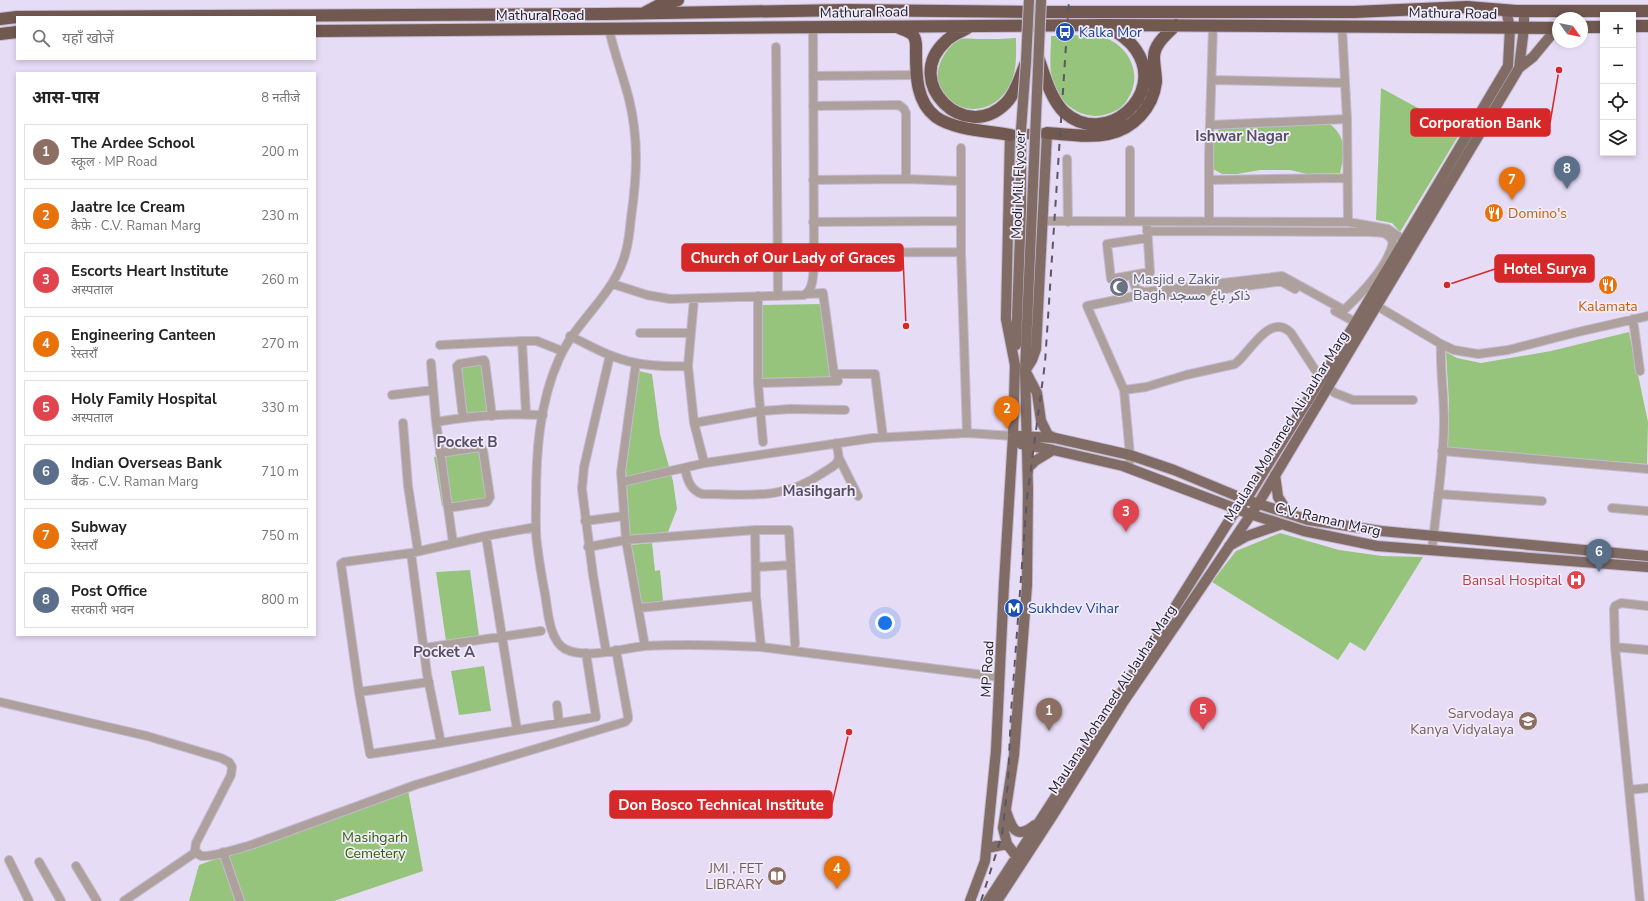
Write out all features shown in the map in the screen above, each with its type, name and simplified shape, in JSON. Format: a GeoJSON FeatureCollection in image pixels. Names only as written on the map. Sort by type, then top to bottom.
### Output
{"type":"FeatureCollection","features":[{"type":"Feature","properties":{"kind":"highway"},"geometry":{"type":"LineString","coordinates":[[642,14],[663,3],[678,0]]}},
{"type":"Feature","properties":{"kind":"highway"},"geometry":{"type":"LineString","coordinates":[[1434,0],[1467,7]]}},
{"type":"Feature","properties":{"kind":"highway","name":"Mathura Road"},"geometry":{"type":"LineString","coordinates":[[225,16],[642,14],[845,10],[1033,12],[1354,12],[1467,7],[1524,11],[1648,11]]}},
{"type":"Feature","properties":{"kind":"highway","name":"Mathura Road"},"geometry":{"type":"LineString","coordinates":[[0,19],[16,17]]}},
{"type":"Feature","properties":{"kind":"highway"},"geometry":{"type":"LineString","coordinates":[[1039,60],[1052,94],[1064,112],[1083,122],[1098,124],[1114,121],[1131,109],[1138,100],[1144,80],[1144,70],[1141,59],[1130,42],[1105,25]]}},
{"type":"Feature","properties":{"kind":"highway","name":"Mathura Road"},"geometry":{"type":"LineString","coordinates":[[316,31],[1105,25],[1552,28]]}},
{"type":"Feature","properties":{"kind":"highway"},"geometry":{"type":"LineString","coordinates":[[1047,133],[1108,134],[1121,130],[1133,123],[1143,113],[1153,94],[1156,80],[1154,58],[1156,49],[1161,40],[1176,25]]}},
{"type":"Feature","properties":{"kind":"highway"},"geometry":{"type":"LineString","coordinates":[[971,26],[944,42],[933,58],[931,73],[932,81],[937,96],[948,108],[962,115],[970,116],[986,115],[1000,108],[1011,96],[1026,62]]}},
{"type":"Feature","properties":{"kind":"highway"},"geometry":{"type":"LineString","coordinates":[[1588,27],[1600,26]]}},
{"type":"Feature","properties":{"kind":"highway"},"geometry":{"type":"LineString","coordinates":[[1636,26],[1648,26]]}},
{"type":"Feature","properties":{"kind":"highway"},"geometry":{"type":"LineString","coordinates":[[896,27],[913,35],[916,40],[920,97],[927,108],[937,118],[954,125],[1010,135]]}},
{"type":"Feature","properties":{"kind":"highway"},"geometry":{"type":"LineString","coordinates":[[0,34],[16,32]]}},
{"type":"Feature","properties":{"kind":"main road","name":"Modi Mill Flyover"},"geometry":{"type":"LineString","coordinates":[[1027,440],[1022,325],[1021,130],[1029,0]]}},
{"type":"Feature","properties":{"kind":"main road","name":"Modi Mill Flyover"},"geometry":{"type":"LineString","coordinates":[[1015,365],[1022,325],[1039,60],[1041,0]]}},
{"type":"Feature","properties":{"kind":"main road","name":"Maulana Mohamed Ali Jauhar Marg"},"geometry":{"type":"LineString","coordinates":[[988,901],[1020,858],[1122,704],[1258,504],[1327,387],[1404,240],[1508,66],[1510,28],[1506,10]]}},
{"type":"Feature","properties":{"kind":"main road","name":"Maulana Mohamed Ali Jauhar Marg"},"geometry":{"type":"LineString","coordinates":[[997,901],[1041,820],[1232,516],[1239,510],[1246,500],[1355,322],[1372,303],[1519,68],[1524,28],[1524,11]]}},
{"type":"Feature","properties":{"kind":"main road"},"geometry":{"type":"LineString","coordinates":[[1519,68],[1533,57],[1552,34]]}},
{"type":"Feature","properties":{"kind":"main road"},"geometry":{"type":"LineString","coordinates":[[1015,365],[1006,319],[1010,135],[1047,133],[1036,349],[1032,360],[1025,370],[1036,393],[1041,421],[1048,435],[1055,438]]}},
{"type":"Feature","properties":{"kind":"main road","name":"MP Road"},"geometry":{"type":"LineString","coordinates":[[970,901],[985,861],[996,751],[1004,578],[1013,440],[1015,365]]}},
{"type":"Feature","properties":{"kind":"main road","name":"C.V. Raman Marg"},"geometry":{"type":"LineString","coordinates":[[1013,440],[1055,438],[1130,455],[1174,470],[1246,500],[1308,520],[1381,531],[1648,556]]}},
{"type":"Feature","properties":{"kind":"main road"},"geometry":{"type":"LineString","coordinates":[[1027,440],[1028,490]]}},
{"type":"Feature","properties":{"kind":"main road","name":"C.V. Raman Marg"},"geometry":{"type":"LineString","coordinates":[[1027,440],[1053,450],[1129,468],[1250,514],[1304,531],[1377,546],[1648,567]]}},
{"type":"Feature","properties":{"kind":"main road"},"geometry":{"type":"LineString","coordinates":[[1020,858],[1007,844],[1003,828],[1014,755],[1027,585],[1028,468],[1035,461],[1053,450]]}},
{"type":"Feature","properties":{"kind":"main road"},"geometry":{"type":"LineString","coordinates":[[1275,475],[1278,497],[1288,513]]}},
{"type":"Feature","properties":{"kind":"main road"},"geometry":{"type":"LineString","coordinates":[[1228,547],[1247,536],[1282,524]]}},
{"type":"Feature","properties":{"kind":"main road"},"geometry":{"type":"LineString","coordinates":[[1005,808],[1014,830],[1021,833],[1027,832],[1041,820]]}},
{"type":"Feature","properties":{"kind":"main road"},"geometry":{"type":"LineString","coordinates":[[987,848],[1007,844]]}},
{"type":"Feature","properties":{"kind":"street"},"geometry":{"type":"LineString","coordinates":[[1210,221],[1209,180],[1213,26]]}},
{"type":"Feature","properties":{"kind":"street"},"geometry":{"type":"LineString","coordinates":[[1342,26],[1347,119],[1348,222]]}},
{"type":"Feature","properties":{"kind":"street"},"geometry":{"type":"LineString","coordinates":[[807,294],[812,285],[814,253],[813,28]]}},
{"type":"Feature","properties":{"kind":"street"},"geometry":{"type":"LineString","coordinates":[[609,29],[629,98],[635,131],[637,163],[626,252],[612,284],[570,336],[562,351],[551,377],[539,432],[536,472],[537,544],[548,610],[554,635],[559,644],[567,650],[586,653],[645,646],[761,647],[1000,677]]}},
{"type":"Feature","properties":{"kind":"street"},"geometry":{"type":"LineString","coordinates":[[776,47],[778,296]]}},
{"type":"Feature","properties":{"kind":"street"},"geometry":{"type":"LineString","coordinates":[[813,76],[918,75]]}},
{"type":"Feature","properties":{"kind":"street"},"geometry":{"type":"LineString","coordinates":[[1212,80],[1345,83]]}},
{"type":"Feature","properties":{"kind":"street"},"geometry":{"type":"LineString","coordinates":[[813,106],[902,106],[906,113],[906,179]]}},
{"type":"Feature","properties":{"kind":"street"},"geometry":{"type":"LineString","coordinates":[[1211,125],[1347,119]]}},
{"type":"Feature","properties":{"kind":"street"},"geometry":{"type":"LineString","coordinates":[[961,148],[961,252],[967,433]]}},
{"type":"Feature","properties":{"kind":"street"},"geometry":{"type":"LineString","coordinates":[[1130,150],[1130,221]]}},
{"type":"Feature","properties":{"kind":"street"},"geometry":{"type":"LineString","coordinates":[[1067,159],[1068,222]]}},
{"type":"Feature","properties":{"kind":"street"},"geometry":{"type":"LineString","coordinates":[[1209,180],[1347,178]]}},
{"type":"Feature","properties":{"kind":"street"},"geometry":{"type":"LineString","coordinates":[[813,180],[906,179],[960,181]]}},
{"type":"Feature","properties":{"kind":"street"},"geometry":{"type":"LineString","coordinates":[[813,222],[961,221]]}},
{"type":"Feature","properties":{"kind":"street"},"geometry":{"type":"LineString","coordinates":[[1042,221],[1348,222],[1388,229],[1404,240]]}},
{"type":"Feature","properties":{"kind":"street"},"geometry":{"type":"LineString","coordinates":[[1132,276],[1136,289],[1144,292],[1282,276],[1344,310],[1363,291],[1389,256],[1393,242],[1389,235],[1371,232],[1147,235],[1107,244],[1112,279],[1150,272],[1147,235],[1147,221]]}},
{"type":"Feature","properties":{"kind":"street"},"geometry":{"type":"LineString","coordinates":[[814,253],[961,252]]}},
{"type":"Feature","properties":{"kind":"street"},"geometry":{"type":"LineString","coordinates":[[1129,468],[1130,455],[1124,390],[1087,306],[1135,296],[1180,295],[1275,282],[1287,285],[1355,322]]}},
{"type":"Feature","properties":{"kind":"street"},"geometry":{"type":"LineString","coordinates":[[612,284],[647,296],[670,298],[694,299],[823,293],[834,374],[875,374],[883,437]]}},
{"type":"Feature","properties":{"kind":"street"},"geometry":{"type":"LineString","coordinates":[[758,296],[758,383],[763,442]]}},
{"type":"Feature","properties":{"kind":"street"},"geometry":{"type":"LineString","coordinates":[[694,299],[688,366],[694,423],[704,458]]}},
{"type":"Feature","properties":{"kind":"street"},"geometry":{"type":"LineString","coordinates":[[1372,303],[1441,344],[1454,350],[1478,354],[1508,350],[1648,316]]}},
{"type":"Feature","properties":{"kind":"street"},"geometry":{"type":"LineString","coordinates":[[1633,319],[1640,371]]}},
{"type":"Feature","properties":{"kind":"street"},"geometry":{"type":"LineString","coordinates":[[1124,390],[1146,387],[1186,375],[1235,364],[1242,359],[1254,342],[1264,333],[1277,328],[1287,329],[1291,333],[1321,379]]}},
{"type":"Feature","properties":{"kind":"street"},"geometry":{"type":"LineString","coordinates":[[640,332],[690,333]]}},
{"type":"Feature","properties":{"kind":"street"},"geometry":{"type":"LineString","coordinates":[[570,336],[610,355],[636,364],[667,367],[688,366]]}},
{"type":"Feature","properties":{"kind":"street"},"geometry":{"type":"LineString","coordinates":[[522,341],[526,414]]}},
{"type":"Feature","properties":{"kind":"street"},"geometry":{"type":"LineString","coordinates":[[440,345],[537,341],[562,351]]}},
{"type":"Feature","properties":{"kind":"street"},"geometry":{"type":"LineString","coordinates":[[1432,550],[1444,420],[1440,371],[1441,344]]}},
{"type":"Feature","properties":{"kind":"street"},"geometry":{"type":"LineString","coordinates":[[606,651],[588,547],[582,489],[584,467],[610,355]]}},
{"type":"Feature","properties":{"kind":"street"},"geometry":{"type":"LineString","coordinates":[[463,418],[457,366],[459,364],[484,360],[492,416]]}},
{"type":"Feature","properties":{"kind":"street"},"geometry":{"type":"LineString","coordinates":[[432,363],[436,422],[453,543]]}},
{"type":"Feature","properties":{"kind":"street"},"geometry":{"type":"LineString","coordinates":[[636,364],[621,472],[626,540],[644,641]]}},
{"type":"Feature","properties":{"kind":"street"},"geometry":{"type":"LineString","coordinates":[[758,383],[838,381]]}},
{"type":"Feature","properties":{"kind":"street"},"geometry":{"type":"LineString","coordinates":[[1327,387],[1335,393],[1353,400],[1413,400]]}},
{"type":"Feature","properties":{"kind":"street"},"geometry":{"type":"LineString","coordinates":[[392,395],[433,390]]}},
{"type":"Feature","properties":{"kind":"street"},"geometry":{"type":"LineString","coordinates":[[694,423],[761,411],[790,409],[845,410]]}},
{"type":"Feature","properties":{"kind":"street"},"geometry":{"type":"LineString","coordinates":[[436,422],[492,416],[526,414],[543,415]]}},
{"type":"Feature","properties":{"kind":"street"},"geometry":{"type":"LineString","coordinates":[[403,423],[424,648],[441,743]]}},
{"type":"Feature","properties":{"kind":"street"},"geometry":{"type":"LineString","coordinates":[[622,482],[685,468],[836,443],[883,437],[967,433],[1013,440]]}},
{"type":"Feature","properties":{"kind":"street"},"geometry":{"type":"LineString","coordinates":[[836,443],[839,458],[858,496]]}},
{"type":"Feature","properties":{"kind":"street"},"geometry":{"type":"LineString","coordinates":[[440,453],[480,447],[483,450],[490,497],[487,502],[448,508]]}},
{"type":"Feature","properties":{"kind":"street"},"geometry":{"type":"LineString","coordinates":[[1442,452],[1648,469]]}},
{"type":"Feature","properties":{"kind":"street"},"geometry":{"type":"LineString","coordinates":[[685,468],[690,486],[696,492],[702,494],[770,495],[810,482],[833,467],[838,462],[839,458]]}},
{"type":"Feature","properties":{"kind":"street"},"geometry":{"type":"LineString","coordinates":[[1438,494],[1542,502]]}},
{"type":"Feature","properties":{"kind":"street"},"geometry":{"type":"LineString","coordinates":[[1612,508],[1648,511]]}},
{"type":"Feature","properties":{"kind":"street"},"geometry":{"type":"LineString","coordinates":[[585,521],[624,516]]}},
{"type":"Feature","properties":{"kind":"street"},"geometry":{"type":"LineString","coordinates":[[536,527],[486,536],[414,552],[344,562],[341,565],[359,692],[370,754],[596,716],[586,653]]}},
{"type":"Feature","properties":{"kind":"street"},"geometry":{"type":"LineString","coordinates":[[588,547],[626,540],[755,530],[789,530],[795,644]]}},
{"type":"Feature","properties":{"kind":"street"},"geometry":{"type":"LineString","coordinates":[[755,530],[756,596],[761,647]]}},
{"type":"Feature","properties":{"kind":"street"},"geometry":{"type":"LineString","coordinates":[[486,536],[518,730]]}},
{"type":"Feature","properties":{"kind":"street"},"geometry":{"type":"LineString","coordinates":[[756,567],[791,565]]}},
{"type":"Feature","properties":{"kind":"street"},"geometry":{"type":"LineString","coordinates":[[639,608],[756,596]]}},
{"type":"Feature","properties":{"kind":"street"},"geometry":{"type":"LineString","coordinates":[[1640,901],[1615,648],[1614,609],[1621,603],[1648,606]]}},
{"type":"Feature","properties":{"kind":"street"},"geometry":{"type":"LineString","coordinates":[[424,648],[503,638],[541,631]]}},
{"type":"Feature","properties":{"kind":"street"},"geometry":{"type":"LineString","coordinates":[[1615,648],[1648,650]]}},
{"type":"Feature","properties":{"kind":"street"},"geometry":{"type":"LineString","coordinates":[[196,852],[203,856],[252,845],[415,785],[625,722],[628,716],[616,650]]}},
{"type":"Feature","properties":{"kind":"street"},"geometry":{"type":"LineString","coordinates":[[359,692],[429,682]]}},
{"type":"Feature","properties":{"kind":"street"},"geometry":{"type":"LineString","coordinates":[[0,702],[147,736],[210,754],[229,762],[232,767],[231,775],[196,843],[196,852]]}},
{"type":"Feature","properties":{"kind":"street"},"geometry":{"type":"LineString","coordinates":[[557,705],[559,723]]}},
{"type":"Feature","properties":{"kind":"street"},"geometry":{"type":"LineString","coordinates":[[1629,790],[1648,788]]}},
{"type":"Feature","properties":{"kind":"street"},"geometry":{"type":"LineString","coordinates":[[124,901],[196,852]]}},
{"type":"Feature","properties":{"kind":"street"},"geometry":{"type":"LineString","coordinates":[[223,852],[240,901]]}},
{"type":"Feature","properties":{"kind":"street"},"geometry":{"type":"LineString","coordinates":[[9,860],[29,901]]}},
{"type":"Feature","properties":{"kind":"street"},"geometry":{"type":"LineString","coordinates":[[39,862],[61,901]]}},
{"type":"Feature","properties":{"kind":"street"},"geometry":{"type":"LineString","coordinates":[[76,866],[97,901]]}},
{"type":"Feature","properties":{"kind":"green space"},"geometry":{"type":"Polygon","coordinates":[[[1051,36],[1098,36],[1112,41],[1119,46],[1130,60],[1134,77],[1133,86],[1126,102],[1119,109],[1110,113],[1094,116],[1086,115],[1071,108],[1059,95],[1051,76],[1051,36]]]}},
{"type":"Feature","properties":{"kind":"green space"},"geometry":{"type":"Polygon","coordinates":[[[1016,38],[1014,75],[1002,96],[989,106],[975,109],[961,107],[949,100],[941,90],[938,77],[941,61],[952,45],[961,39],[1016,38]]]}},
{"type":"Feature","properties":{"kind":"green space"},"geometry":{"type":"Polygon","coordinates":[[[1381,88],[1431,115],[1460,133],[1400,232],[1392,223],[1376,220],[1381,88]]]}},
{"type":"Feature","properties":{"kind":"green space"},"geometry":{"type":"Polygon","coordinates":[[[1330,124],[1336,130],[1343,143],[1343,158],[1340,173],[1307,174],[1290,170],[1260,170],[1237,174],[1222,174],[1213,169],[1212,147],[1214,138],[1220,127],[1330,124]]]}},
{"type":"Feature","properties":{"kind":"green space"},"geometry":{"type":"Polygon","coordinates":[[[824,304],[836,377],[760,378],[761,305],[824,304]]]}},
{"type":"Feature","properties":{"kind":"green space"},"geometry":{"type":"Polygon","coordinates":[[[1629,332],[1648,422],[1647,464],[1503,453],[1448,447],[1449,404],[1446,352],[1457,358],[1481,363],[1551,351],[1629,332]]]}},
{"type":"Feature","properties":{"kind":"green space"},"geometry":{"type":"Polygon","coordinates":[[[484,361],[491,418],[464,419],[458,366],[484,361]]]}},
{"type":"Feature","properties":{"kind":"green space"},"geometry":{"type":"Polygon","coordinates":[[[639,371],[652,374],[660,434],[673,481],[677,509],[668,532],[630,536],[626,470],[639,371]]]}},
{"type":"Feature","properties":{"kind":"green space"},"geometry":{"type":"Polygon","coordinates":[[[481,450],[488,500],[442,506],[434,457],[481,450]]]}},
{"type":"Feature","properties":{"kind":"green space"},"geometry":{"type":"Polygon","coordinates":[[[1280,533],[1339,550],[1382,556],[1423,557],[1365,651],[1350,642],[1338,660],[1212,582],[1236,551],[1280,533]]]}},
{"type":"Feature","properties":{"kind":"green space"},"geometry":{"type":"Polygon","coordinates":[[[652,543],[655,571],[660,570],[663,601],[641,604],[630,545],[652,543]]]}},
{"type":"Feature","properties":{"kind":"green space"},"geometry":{"type":"Polygon","coordinates":[[[470,570],[479,636],[446,641],[436,572],[470,570]]]}},
{"type":"Feature","properties":{"kind":"green space"},"geometry":{"type":"Polygon","coordinates":[[[484,666],[491,711],[459,715],[451,671],[484,666]]]}},
{"type":"Feature","properties":{"kind":"green space","name":"Masihgarh Cemetery"},"geometry":{"type":"Polygon","coordinates":[[[408,790],[423,871],[334,901],[189,901],[199,865],[408,790]]]}},
{"type":"Feature","properties":{"kind":"railway"},"geometry":{"type":"LineString","coordinates":[[981,901],[1002,835],[1008,782],[1011,713],[1027,498],[1045,363],[1069,0]]}},
{"type":"Feature","properties":{"kind":"place","name":"Kalka Mor"},"geometry":{"type":"Point","coordinates":[1065,32]}},
{"type":"Feature","properties":{"kind":"place","name":"Corporation Bank"},"geometry":{"type":"Point","coordinates":[1559,70]}},
{"type":"Feature","properties":{"kind":"place","name":"Post Office"},"geometry":{"type":"Point","coordinates":[1567,189]}},
{"type":"Feature","properties":{"kind":"place","name":"Subway"},"geometry":{"type":"Point","coordinates":[1512,200]}},
{"type":"Feature","properties":{"kind":"place","name":"Domino's"},"geometry":{"type":"Point","coordinates":[1494,213]}},
{"type":"Feature","properties":{"kind":"place","name":"Hotel Surya"},"geometry":{"type":"Point","coordinates":[1447,285]}},
{"type":"Feature","properties":{"kind":"place","name":"Kalamata"},"geometry":{"type":"Point","coordinates":[1608,285]}},
{"type":"Feature","properties":{"kind":"place","name":"Masjid e Zakir Bagh ذاکر باغ مسجد"},"geometry":{"type":"Point","coordinates":[1119,287]}},
{"type":"Feature","properties":{"kind":"place","name":"Church of Our Lady of Graces"},"geometry":{"type":"Point","coordinates":[906,326]}},
{"type":"Feature","properties":{"kind":"place","name":"Jaatre Ice Cream"},"geometry":{"type":"Point","coordinates":[1007,429]}},
{"type":"Feature","properties":{"kind":"place","name":"Escorts Heart Institute"},"geometry":{"type":"Point","coordinates":[1126,532]}},
{"type":"Feature","properties":{"kind":"place","name":"Indian Overseas Bank"},"geometry":{"type":"Point","coordinates":[1599,572]}},
{"type":"Feature","properties":{"kind":"place","name":"Bansal Hospital"},"geometry":{"type":"Point","coordinates":[1576,580]}},
{"type":"Feature","properties":{"kind":"place","name":"Sukhdev Vihar"},"geometry":{"type":"Point","coordinates":[1014,608]}},
{"type":"Feature","properties":{"kind":"place","name":"Sarvodaya Kanya Vidyalaya"},"geometry":{"type":"Point","coordinates":[1528,721]}},
{"type":"Feature","properties":{"kind":"place","name":"Holy Family Hospital"},"geometry":{"type":"Point","coordinates":[1203,730]}},
{"type":"Feature","properties":{"kind":"place","name":"The Ardee School"},"geometry":{"type":"Point","coordinates":[1049,731]}},
{"type":"Feature","properties":{"kind":"place","name":"Don Bosco Technical Institute"},"geometry":{"type":"Point","coordinates":[849,732]}},
{"type":"Feature","properties":{"kind":"place","name":"JMI , FET LIBRARY"},"geometry":{"type":"Point","coordinates":[777,876]}},
{"type":"Feature","properties":{"kind":"place","name":"Engineering Canteen"},"geometry":{"type":"Point","coordinates":[837,889]}},
{"type":"Feature","properties":{"kind":"district","name":"Ishwar Nagar"},"geometry":{"type":"Point","coordinates":[1242,136]}},
{"type":"Feature","properties":{"kind":"district","name":"Pocket B"},"geometry":{"type":"Point","coordinates":[467,442]}},
{"type":"Feature","properties":{"kind":"district","name":"Masihgarh"},"geometry":{"type":"Point","coordinates":[819,491]}},
{"type":"Feature","properties":{"kind":"district","name":"Pocket A"},"geometry":{"type":"Point","coordinates":[444,652]}}]}
